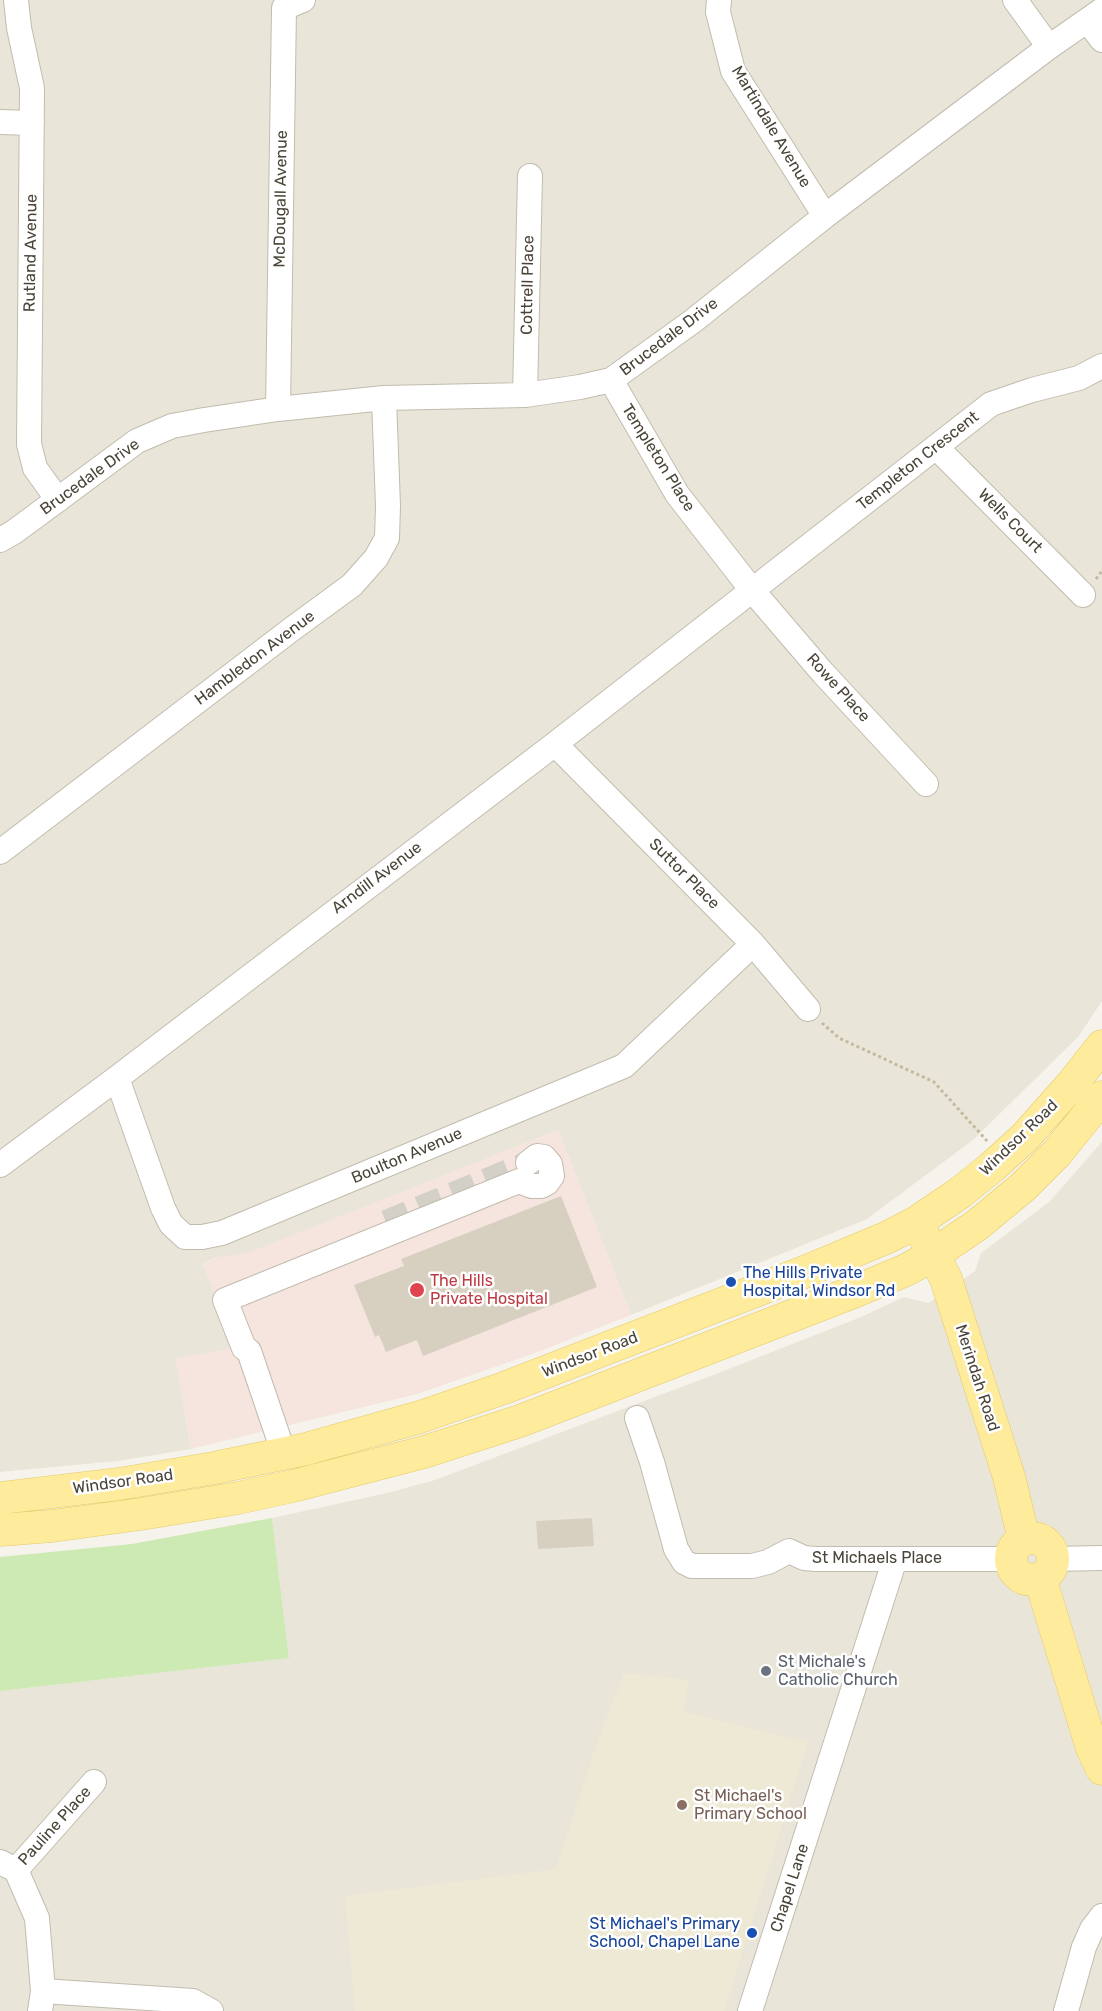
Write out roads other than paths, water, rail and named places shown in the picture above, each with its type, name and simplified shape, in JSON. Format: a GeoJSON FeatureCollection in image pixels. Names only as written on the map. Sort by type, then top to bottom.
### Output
{"type":"FeatureCollection","features":[{"type":"Feature","properties":{"kind":"main road","name":"Windsor Road"},"geometry":{"type":"LineString","coordinates":[[0,1498],[119,1484],[214,1468],[284,1454],[411,1419],[504,1388],[807,1271],[888,1237],[917,1222],[961,1192],[1025,1137],[1102,1046]]}},
{"type":"Feature","properties":{"kind":"main road","name":"Windsor Road"},"geometry":{"type":"LineString","coordinates":[[0,1530],[52,1526],[238,1498],[374,1466],[530,1417],[856,1291],[906,1270],[977,1225],[1023,1187],[1057,1153],[1102,1097]]}},
{"type":"Feature","properties":{"kind":"main road","name":"Merindah Road"},"geometry":{"type":"LineString","coordinates":[[917,1222],[946,1279],[1008,1477],[1017,1549]]}},
{"type":"Feature","properties":{"kind":"main road"},"geometry":{"type":"LineString","coordinates":[[141,1514],[160,1499],[250,1476],[284,1454],[300,1462],[374,1466]]}},
{"type":"Feature","properties":{"kind":"main road"},"geometry":{"type":"LineString","coordinates":[[1017,1549],[1012,1567],[1017,1574],[1032,1580],[1046,1568],[1092,1748],[1102,1769]]}},
{"type":"Feature","properties":{"kind":"street","name":"Rutland Avenue"},"geometry":{"type":"LineString","coordinates":[[16,0],[19,28],[32,88],[29,444],[35,468],[58,500]]}},
{"type":"Feature","properties":{"kind":"street","name":"McDougall Avenue"},"geometry":{"type":"LineString","coordinates":[[278,410],[284,8],[303,0]]}},
{"type":"Feature","properties":{"kind":"street","name":"Martindale Avenue"},"geometry":{"type":"LineString","coordinates":[[719,0],[718,12],[734,71],[825,216]]}},
{"type":"Feature","properties":{"kind":"street"},"geometry":{"type":"LineString","coordinates":[[1015,0],[1049,47]]}},
{"type":"Feature","properties":{"kind":"street","name":"Brucedale Drive"},"geometry":{"type":"LineString","coordinates":[[0,540],[137,441],[172,426],[278,410],[384,398],[525,394],[580,387],[611,380],[693,321],[825,216],[1049,47],[1097,24]]}},
{"type":"Feature","properties":{"kind":"street"},"geometry":{"type":"LineString","coordinates":[[0,122],[32,123]]}},
{"type":"Feature","properties":{"kind":"street","name":"Cottrell Place"},"geometry":{"type":"LineString","coordinates":[[525,394],[530,176]]}},
{"type":"Feature","properties":{"kind":"street","name":"Templeton Crescent"},"geometry":{"type":"LineString","coordinates":[[752,590],[991,404],[1032,390],[1079,378],[1102,366]]}},
{"type":"Feature","properties":{"kind":"street","name":"Templeton Place"},"geometry":{"type":"LineString","coordinates":[[611,380],[676,494],[752,590]]}},
{"type":"Feature","properties":{"kind":"street","name":"Hambledon Avenue"},"geometry":{"type":"LineString","coordinates":[[0,852],[352,585],[376,558],[387,538],[384,398]]}},
{"type":"Feature","properties":{"kind":"street","name":"Wells Court"},"geometry":{"type":"LineString","coordinates":[[936,447],[1083,595]]}},
{"type":"Feature","properties":{"kind":"street","name":"Arndill Avenue"},"geometry":{"type":"LineString","coordinates":[[0,1165],[555,744],[752,590]]}},
{"type":"Feature","properties":{"kind":"street","name":"Rowe Place"},"geometry":{"type":"LineString","coordinates":[[752,590],[823,673],[926,783]]}},
{"type":"Feature","properties":{"kind":"street","name":"Suttor Place"},"geometry":{"type":"LineString","coordinates":[[555,744],[753,944],[808,1009]]}},
{"type":"Feature","properties":{"kind":"street","name":"Boulton Avenue"},"geometry":{"type":"LineString","coordinates":[[117,1078],[163,1208],[171,1224],[185,1237],[202,1237],[222,1233],[624,1066],[753,944]]}},
{"type":"Feature","properties":{"kind":"street"},"geometry":{"type":"LineString","coordinates":[[249,1351],[244,1348],[225,1300],[519,1181],[532,1186],[547,1183],[552,1176],[550,1164],[544,1157],[537,1156],[528,1163]]}},
{"type":"Feature","properties":{"kind":"street"},"geometry":{"type":"LineString","coordinates":[[239,1307],[252,1342],[249,1351],[284,1454]]}},
{"type":"Feature","properties":{"kind":"street","name":"St Michaels Place"},"geometry":{"type":"LineString","coordinates":[[637,1418],[676,1549],[684,1562],[692,1566],[752,1566],[768,1562],[789,1551],[804,1558],[816,1559],[895,1558],[1017,1549]]}},
{"type":"Feature","properties":{"kind":"street","name":"Chapel Lane"},"geometry":{"type":"LineString","coordinates":[[750,2011],[895,1558]]}},
{"type":"Feature","properties":{"kind":"street"},"geometry":{"type":"LineString","coordinates":[[1046,1568],[1102,1558]]}},
{"type":"Feature","properties":{"kind":"street","name":"Pauline Place"},"geometry":{"type":"LineString","coordinates":[[8,1866],[94,1782]]}},
{"type":"Feature","properties":{"kind":"street"},"geometry":{"type":"LineString","coordinates":[[8,1866],[37,1918],[41,2001],[193,2001],[210,2011]]}},
{"type":"Feature","properties":{"kind":"street"},"geometry":{"type":"LineString","coordinates":[[1066,2011],[1084,1947],[1092,1929],[1102,1916]]}},
{"type":"Feature","properties":{"kind":"tunnel"},"geometry":{"type":"LineString","coordinates":[[386,1222],[528,1163]]}},
{"type":"Feature","properties":{"kind":"place","name":"The Hills Private Hospital, Windsor Rd"},"geometry":{"type":"Point","coordinates":[731,1282]}},
{"type":"Feature","properties":{"kind":"place","name":"The Hills Private Hospital"},"geometry":{"type":"Point","coordinates":[417,1290]}},
{"type":"Feature","properties":{"kind":"place","name":"St Michale's Catholic Church"},"geometry":{"type":"Point","coordinates":[766,1671]}},
{"type":"Feature","properties":{"kind":"place","name":"St Michael's Primary School"},"geometry":{"type":"Point","coordinates":[682,1805]}},
{"type":"Feature","properties":{"kind":"place","name":"St Michael's Primary School, Chapel Lane"},"geometry":{"type":"Point","coordinates":[752,1933]}}]}
